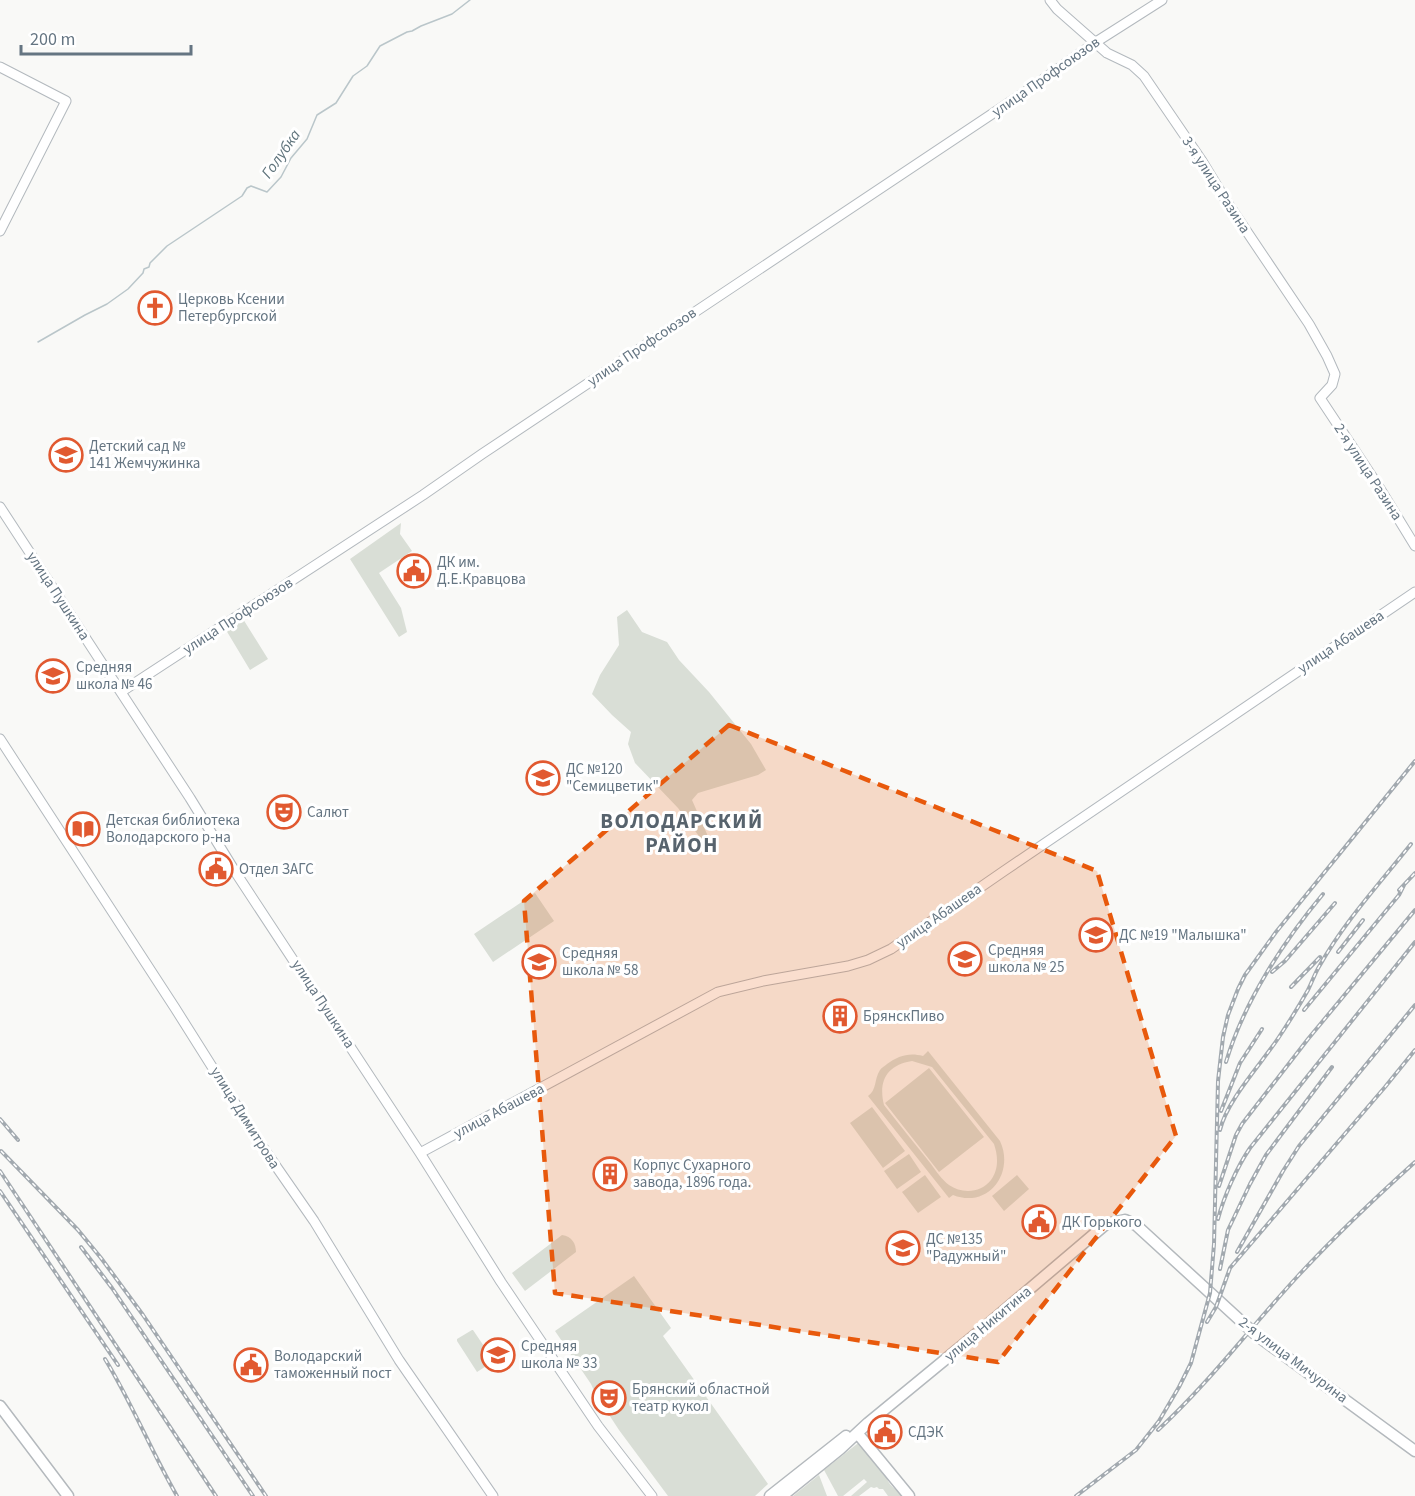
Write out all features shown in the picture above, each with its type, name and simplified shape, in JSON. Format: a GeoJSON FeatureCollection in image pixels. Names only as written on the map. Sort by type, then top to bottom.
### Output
{"type":"FeatureCollection","features":[{"type":"Feature","properties":{"kind":"main road","name":"2-я улица Мичурина"},"geometry":{"type":"LineString","coordinates":[[1120,1220],[1129,1221],[1149,1235],[1255,1334],[1415,1451]]}},
{"type":"Feature","properties":{"kind":"main road","name":"улица Никитина"},"geometry":{"type":"LineString","coordinates":[[782,1496],[1106,1224],[1120,1220]]}},
{"type":"Feature","properties":{"kind":"main road"},"geometry":{"type":"LineString","coordinates":[[0,1406],[68,1496]]}},
{"type":"Feature","properties":{"kind":"main road","name":"улица Никитина"},"geometry":{"type":"LineString","coordinates":[[770,1496],[844,1437],[858,1434]]}},
{"type":"Feature","properties":{"kind":"main road"},"geometry":{"type":"LineString","coordinates":[[858,1434],[909,1496]]}},
{"type":"Feature","properties":{"kind":"street","name":"3-я улица Разина"},"geometry":{"type":"LineString","coordinates":[[1050,0],[1057,9],[1107,53],[1132,65],[1144,76],[1202,161],[1309,324],[1327,356],[1335,374],[1332,385],[1320,398]]}},
{"type":"Feature","properties":{"kind":"street","name":"улица Профсоюзов"},"geometry":{"type":"LineString","coordinates":[[121,692],[423,495],[1028,90],[1096,42],[1162,0]]}},
{"type":"Feature","properties":{"kind":"street"},"geometry":{"type":"LineString","coordinates":[[0,67],[66,101],[0,231]]}},
{"type":"Feature","properties":{"kind":"street","name":"2-я улица Разина"},"geometry":{"type":"LineString","coordinates":[[1320,398],[1415,546]]}},
{"type":"Feature","properties":{"kind":"street","name":"улица Пушкина"},"geometry":{"type":"LineString","coordinates":[[0,507],[4,521],[121,692],[501,1282],[598,1426],[652,1496]]}},
{"type":"Feature","properties":{"kind":"street","name":"улица Абашева"},"geometry":{"type":"LineString","coordinates":[[420,1153],[718,992],[763,981],[848,966],[891,949],[1415,592]]}},
{"type":"Feature","properties":{"kind":"street","name":"улица Димитрова"},"geometry":{"type":"LineString","coordinates":[[0,738],[175,1008],[265,1152],[314,1221],[399,1360],[493,1496]]}},
{"type":"Feature","properties":{"kind":"highlighted area"},"geometry":{"type":"Polygon","coordinates":[[[729,725],[1097,871],[1176,1136],[998,1362],[555,1293],[524,901],[729,725]]]}},
{"type":"Feature","properties":{"kind":"shaded area"},"geometry":{"type":"Polygon","coordinates":[[[401,523],[400,534],[412,551],[379,573],[401,608],[407,632],[399,637],[350,559],[401,523]]]}},
{"type":"Feature","properties":{"kind":"shaded area"},"geometry":{"type":"Polygon","coordinates":[[[627,610],[642,632],[667,642],[679,660],[709,692],[751,744],[766,770],[758,775],[698,793],[692,800],[707,834],[710,851],[678,808],[635,763],[628,744],[631,732],[592,694],[600,675],[619,645],[617,617],[627,610]]]}},
{"type":"Feature","properties":{"kind":"shaded area"},"geometry":{"type":"Polygon","coordinates":[[[243,619],[268,659],[250,670],[226,630],[243,619]]]}},
{"type":"Feature","properties":{"kind":"shaded area"},"geometry":{"type":"Polygon","coordinates":[[[535,893],[554,921],[493,962],[474,934],[535,893]]]}},
{"type":"Feature","properties":{"kind":"shaded area"},"geometry":{"type":"Polygon","coordinates":[[[928,1051],[1000,1141],[1004,1153],[1004,1165],[1001,1176],[987,1193],[977,1197],[966,1198],[953,1195],[949,1198],[868,1096],[873,1091],[880,1070],[887,1064],[913,1054],[923,1056],[928,1051]],[[912,1061],[896,1066],[886,1075],[882,1089],[884,1105],[946,1183],[960,1190],[977,1190],[991,1180],[997,1167],[994,1144],[932,1067],[912,1061]]]}},
{"type":"Feature","properties":{"kind":"shaded area"},"geometry":{"type":"Polygon","coordinates":[[[929,1068],[984,1137],[939,1172],[885,1103],[929,1068]]]}},
{"type":"Feature","properties":{"kind":"shaded area"},"geometry":{"type":"Polygon","coordinates":[[[872,1107],[905,1151],[883,1168],[850,1123],[872,1107]]]}},
{"type":"Feature","properties":{"kind":"shaded area"},"geometry":{"type":"Polygon","coordinates":[[[909,1154],[921,1172],[897,1189],[884,1171],[909,1154]]]}},
{"type":"Feature","properties":{"kind":"shaded area"},"geometry":{"type":"Polygon","coordinates":[[[925,1175],[941,1197],[918,1213],[902,1192],[925,1175]]]}},
{"type":"Feature","properties":{"kind":"shaded area"},"geometry":{"type":"Polygon","coordinates":[[[1017,1175],[1029,1189],[1004,1211],[992,1196],[1017,1175]]]}},
{"type":"Feature","properties":{"kind":"shaded area"},"geometry":{"type":"Polygon","coordinates":[[[562,1235],[573,1241],[576,1252],[525,1291],[512,1273],[562,1235]]]}},
{"type":"Feature","properties":{"kind":"shaded area"},"geometry":{"type":"Polygon","coordinates":[[[634,1276],[671,1328],[663,1336],[768,1484],[755,1496],[668,1496],[619,1430],[555,1331],[634,1276]]]}},
{"type":"Feature","properties":{"kind":"shaded area"},"geometry":{"type":"Polygon","coordinates":[[[472,1330],[494,1361],[477,1372],[457,1341],[472,1330]]]}},
{"type":"Feature","properties":{"kind":"shaded area"},"geometry":{"type":"Polygon","coordinates":[[[857,1444],[861,1444],[886,1474],[890,1484],[904,1496],[888,1496],[883,1489],[871,1487],[859,1496],[851,1496],[867,1482],[864,1479],[843,1496],[838,1496],[824,1470],[857,1444]]]}},
{"type":"Feature","properties":{"kind":"shaded area"},"geometry":{"type":"Polygon","coordinates":[[[819,1475],[827,1496],[793,1496],[819,1475]]]}},
{"type":"Feature","properties":{"kind":"waterway","name":"Голубка"},"geometry":{"type":"LineString","coordinates":[[38,342],[107,304],[128,289],[167,246],[242,196],[247,188],[251,186],[267,192],[281,177],[291,158],[307,139],[317,115],[336,103],[353,76],[367,66],[380,46],[407,32],[452,14],[470,0]]}},
{"type":"Feature","properties":{"kind":"railway"},"geometry":{"type":"LineString","coordinates":[[1076,1496],[1136,1450],[1159,1421],[1191,1363],[1210,1293],[1214,1244],[1218,1081],[1223,1037],[1238,989],[1245,975],[1276,932],[1415,761]]}},
{"type":"Feature","properties":{"kind":"railway"},"geometry":{"type":"LineString","coordinates":[[1220,1130],[1230,1106],[1290,1020],[1340,933],[1411,844]]}},
{"type":"Feature","properties":{"kind":"railway"},"geometry":{"type":"LineString","coordinates":[[1399,890],[1415,873]]}},
{"type":"Feature","properties":{"kind":"railway"},"geometry":{"type":"LineString","coordinates":[[1304,1010],[1399,895],[1404,885]]}},
{"type":"Feature","properties":{"kind":"railway"},"geometry":{"type":"LineString","coordinates":[[1226,1062],[1243,1017],[1266,974],[1279,952],[1323,894]]}},
{"type":"Feature","properties":{"kind":"railway"},"geometry":{"type":"LineString","coordinates":[[1272,972],[1285,961],[1335,903]]}},
{"type":"Feature","properties":{"kind":"railway"},"geometry":{"type":"LineString","coordinates":[[1219,1186],[1242,1124],[1308,1039],[1415,910]]}},
{"type":"Feature","properties":{"kind":"railway"},"geometry":{"type":"LineString","coordinates":[[1338,952],[1363,920]]}},
{"type":"Feature","properties":{"kind":"railway"},"geometry":{"type":"LineString","coordinates":[[1218,1219],[1231,1182],[1250,1148],[1415,942]]}},
{"type":"Feature","properties":{"kind":"railway"},"geometry":{"type":"LineString","coordinates":[[1291,987],[1320,957]]}},
{"type":"Feature","properties":{"kind":"railway"},"geometry":{"type":"LineString","coordinates":[[1237,1252],[1299,1146],[1415,1005]]}},
{"type":"Feature","properties":{"kind":"railway"},"geometry":{"type":"LineString","coordinates":[[1221,1111],[1240,1063],[1262,1029]]}},
{"type":"Feature","properties":{"kind":"railway"},"geometry":{"type":"LineString","coordinates":[[1207,1322],[1216,1307],[1230,1268],[1415,1050]]}},
{"type":"Feature","properties":{"kind":"railway"},"geometry":{"type":"LineString","coordinates":[[1220,1269],[1228,1230],[1266,1155],[1332,1067]]}},
{"type":"Feature","properties":{"kind":"railway"},"geometry":{"type":"LineString","coordinates":[[0,1119],[18,1140]]}},
{"type":"Feature","properties":{"kind":"railway"},"geometry":{"type":"LineString","coordinates":[[1,1151],[78,1230],[101,1258],[143,1315],[266,1496]]}},
{"type":"Feature","properties":{"kind":"railway"},"geometry":{"type":"LineString","coordinates":[[1158,1430],[1212,1374],[1311,1262],[1354,1218],[1415,1162]]}},
{"type":"Feature","properties":{"kind":"railway"},"geometry":{"type":"LineString","coordinates":[[0,1171],[216,1496]]}},
{"type":"Feature","properties":{"kind":"railway"},"geometry":{"type":"LineString","coordinates":[[0,1191],[118,1365]]}},
{"type":"Feature","properties":{"kind":"railway"},"geometry":{"type":"LineString","coordinates":[[81,1247],[112,1288],[253,1496]]}},
{"type":"Feature","properties":{"kind":"railway"},"geometry":{"type":"LineString","coordinates":[[105,1359],[177,1496]]}},
{"type":"Feature","properties":{"kind":"place","name":"Церковь Ксении Петербургской"},"geometry":{"type":"Point","coordinates":[155,308]}},
{"type":"Feature","properties":{"kind":"place","name":"Детский сад № 141 Жемчужинка"},"geometry":{"type":"Point","coordinates":[66,455]}},
{"type":"Feature","properties":{"kind":"place","name":"ДК им. Д.Е.Кравцова"},"geometry":{"type":"Point","coordinates":[414,571]}},
{"type":"Feature","properties":{"kind":"place","name":"Средняя школа № 46"},"geometry":{"type":"Point","coordinates":[53,676]}},
{"type":"Feature","properties":{"kind":"place","name":"ДС №120 \"Семицветик\""},"geometry":{"type":"Point","coordinates":[543,778]}},
{"type":"Feature","properties":{"kind":"place","name":"Салют"},"geometry":{"type":"Point","coordinates":[284,812]}},
{"type":"Feature","properties":{"kind":"place","name":"Детская библиотека Володарского р-на"},"geometry":{"type":"Point","coordinates":[83,829]}},
{"type":"Feature","properties":{"kind":"place","name":"Отдел ЗАГС"},"geometry":{"type":"Point","coordinates":[216,869]}},
{"type":"Feature","properties":{"kind":"place","name":"ДС №19 \"Малышка\""},"geometry":{"type":"Point","coordinates":[1096,935]}},
{"type":"Feature","properties":{"kind":"place","name":"Средняя школа № 25"},"geometry":{"type":"Point","coordinates":[965,959]}},
{"type":"Feature","properties":{"kind":"place","name":"Средняя школа № 58"},"geometry":{"type":"Point","coordinates":[539,962]}},
{"type":"Feature","properties":{"kind":"place","name":"БрянскПиво"},"geometry":{"type":"Point","coordinates":[840,1016]}},
{"type":"Feature","properties":{"kind":"place","name":"Корпус Сухарного завода, 1896 года."},"geometry":{"type":"Point","coordinates":[610,1174]}},
{"type":"Feature","properties":{"kind":"place","name":"ДК Горького"},"geometry":{"type":"Point","coordinates":[1039,1222]}},
{"type":"Feature","properties":{"kind":"place","name":"ДС №135 \"Радужный\""},"geometry":{"type":"Point","coordinates":[903,1248]}},
{"type":"Feature","properties":{"kind":"place","name":"Средняя школа № 33"},"geometry":{"type":"Point","coordinates":[498,1355]}},
{"type":"Feature","properties":{"kind":"place","name":"Володарский таможенный пост"},"geometry":{"type":"Point","coordinates":[251,1365]}},
{"type":"Feature","properties":{"kind":"place","name":"Брянский областной театр кукол"},"geometry":{"type":"Point","coordinates":[609,1398]}},
{"type":"Feature","properties":{"kind":"place","name":"СДЭК"},"geometry":{"type":"Point","coordinates":[885,1432]}},
{"type":"Feature","properties":{"kind":"district","name":"ВОЛОДАРСКИЙ РАЙОН"},"geometry":{"type":"Point","coordinates":[682,833]}}]}
